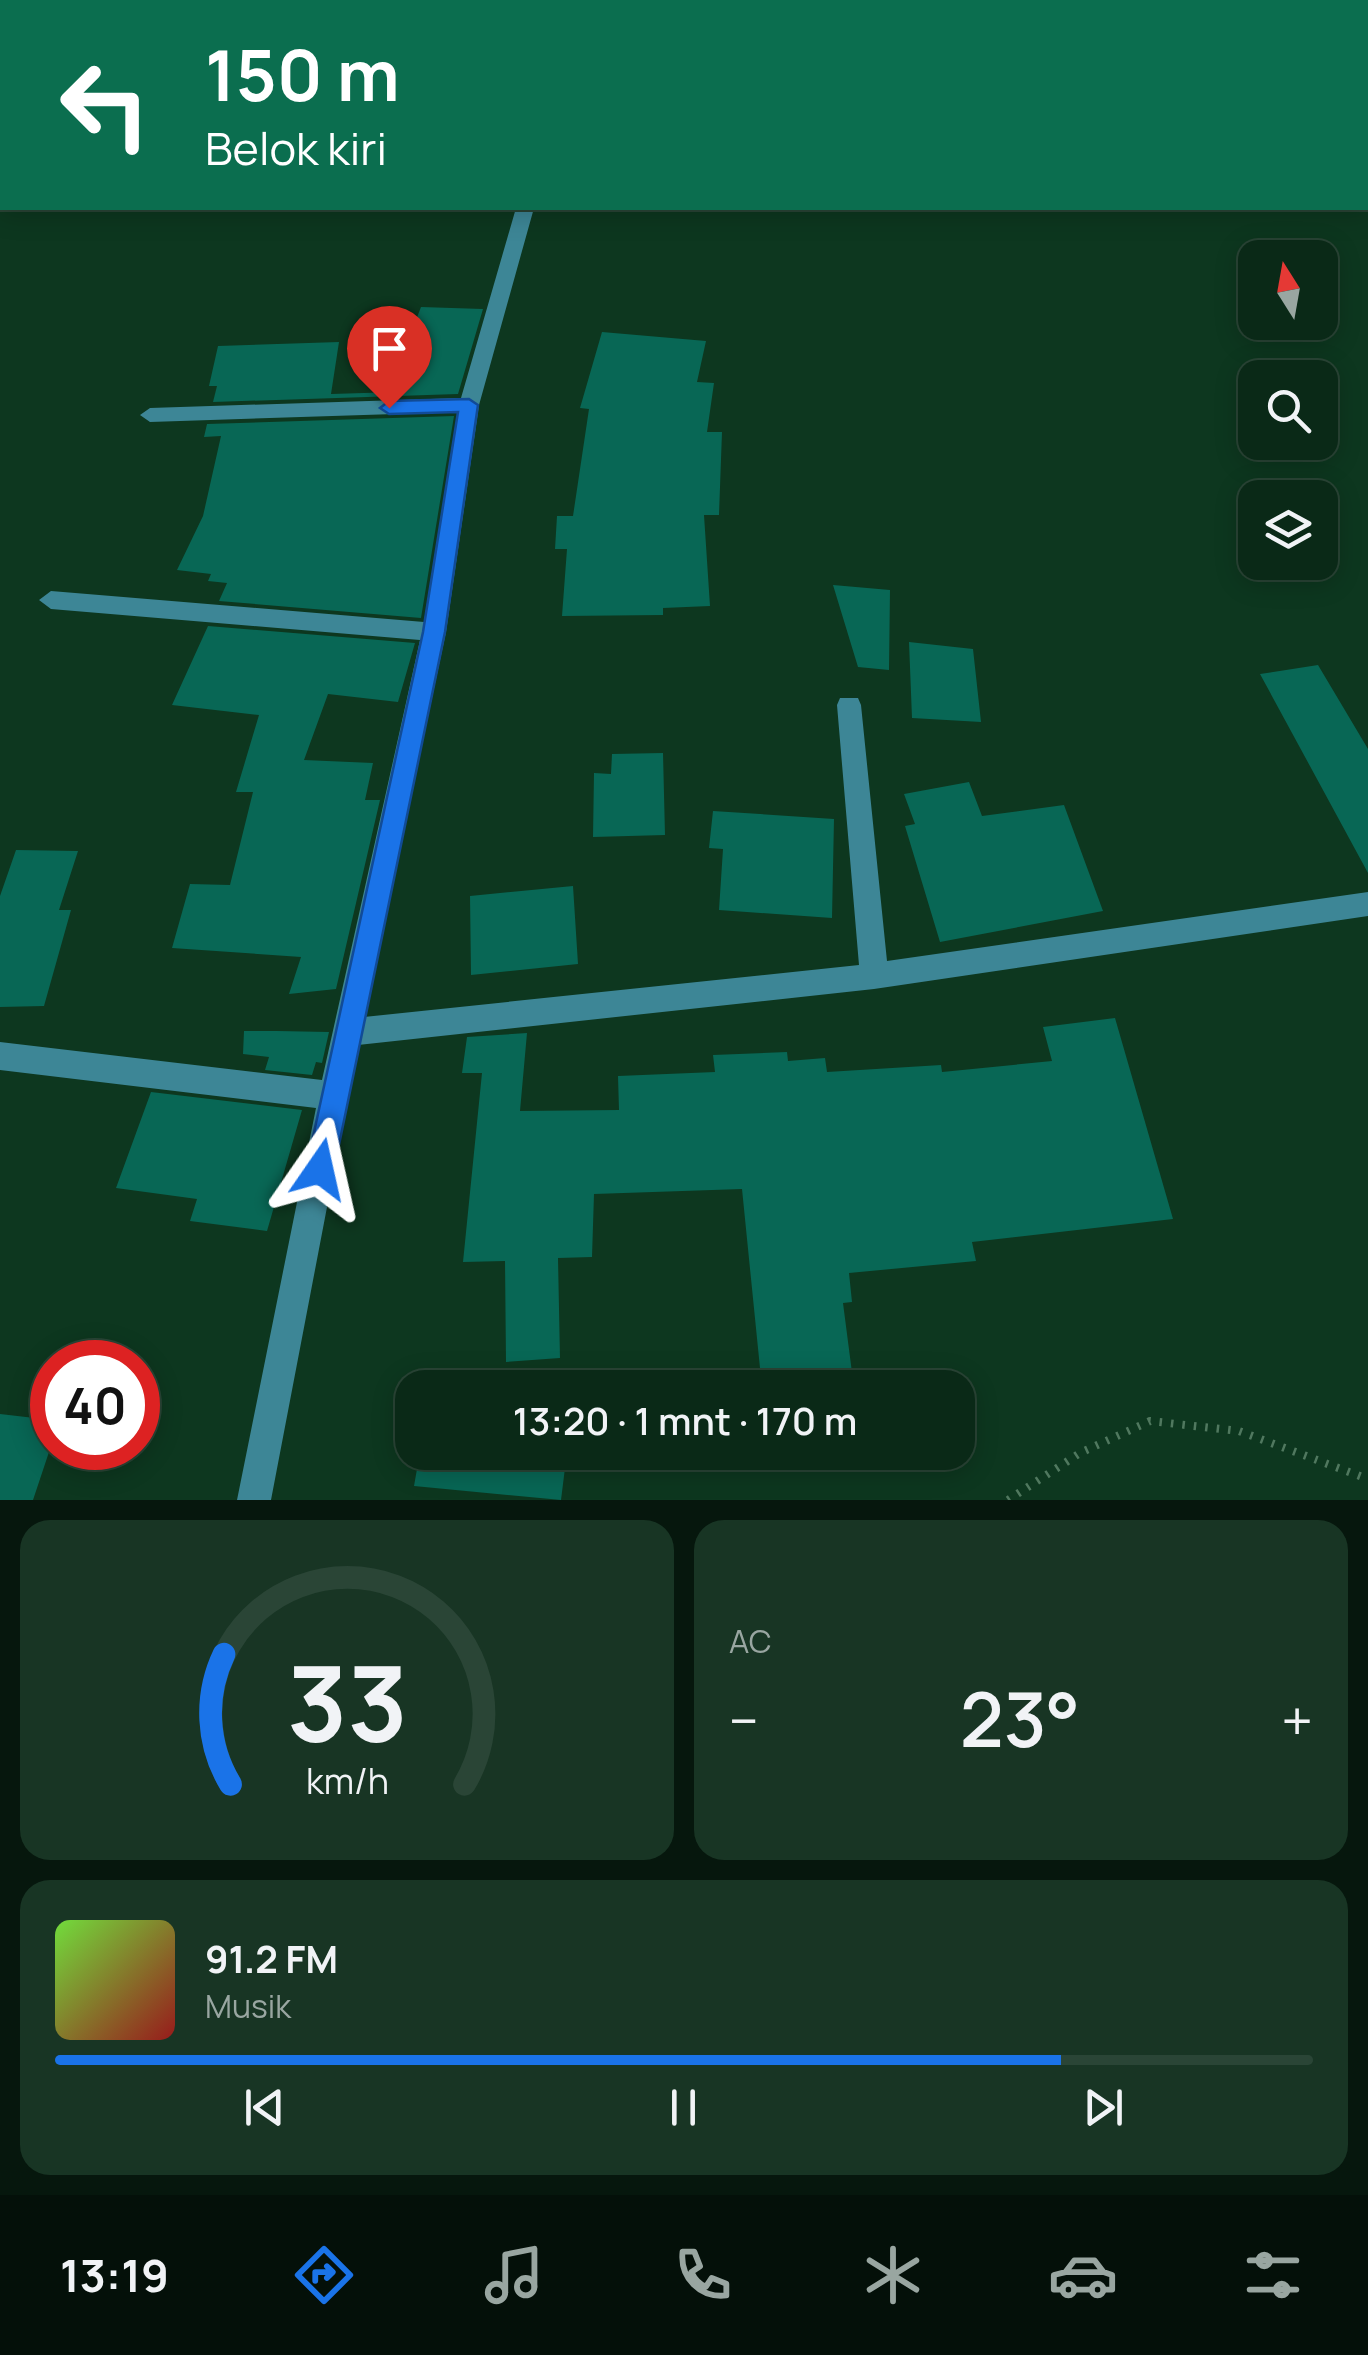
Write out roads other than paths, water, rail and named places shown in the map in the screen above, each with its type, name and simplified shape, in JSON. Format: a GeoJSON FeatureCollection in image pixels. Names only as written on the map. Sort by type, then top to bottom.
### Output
{"type":"FeatureCollection","features":[{"type":"Feature","properties":{"kind":"street"},"geometry":{"type":"LineString","coordinates":[[254,1500],[346,1032],[434,632],[469,405],[524,210]]}},
{"type":"Feature","properties":{"kind":"street"},"geometry":{"type":"LineString","coordinates":[[150,415],[469,405]]}},
{"type":"Feature","properties":{"kind":"street"},"geometry":{"type":"LineString","coordinates":[[51,600],[434,632]]}},
{"type":"Feature","properties":{"kind":"street"},"geometry":{"type":"LineString","coordinates":[[849,705],[874,976]]}},
{"type":"Feature","properties":{"kind":"street"},"geometry":{"type":"LineString","coordinates":[[346,1032],[874,976],[1368,904]]}},
{"type":"Feature","properties":{"kind":"street"},"geometry":{"type":"LineString","coordinates":[[0,1056],[334,1096]]}}]}
